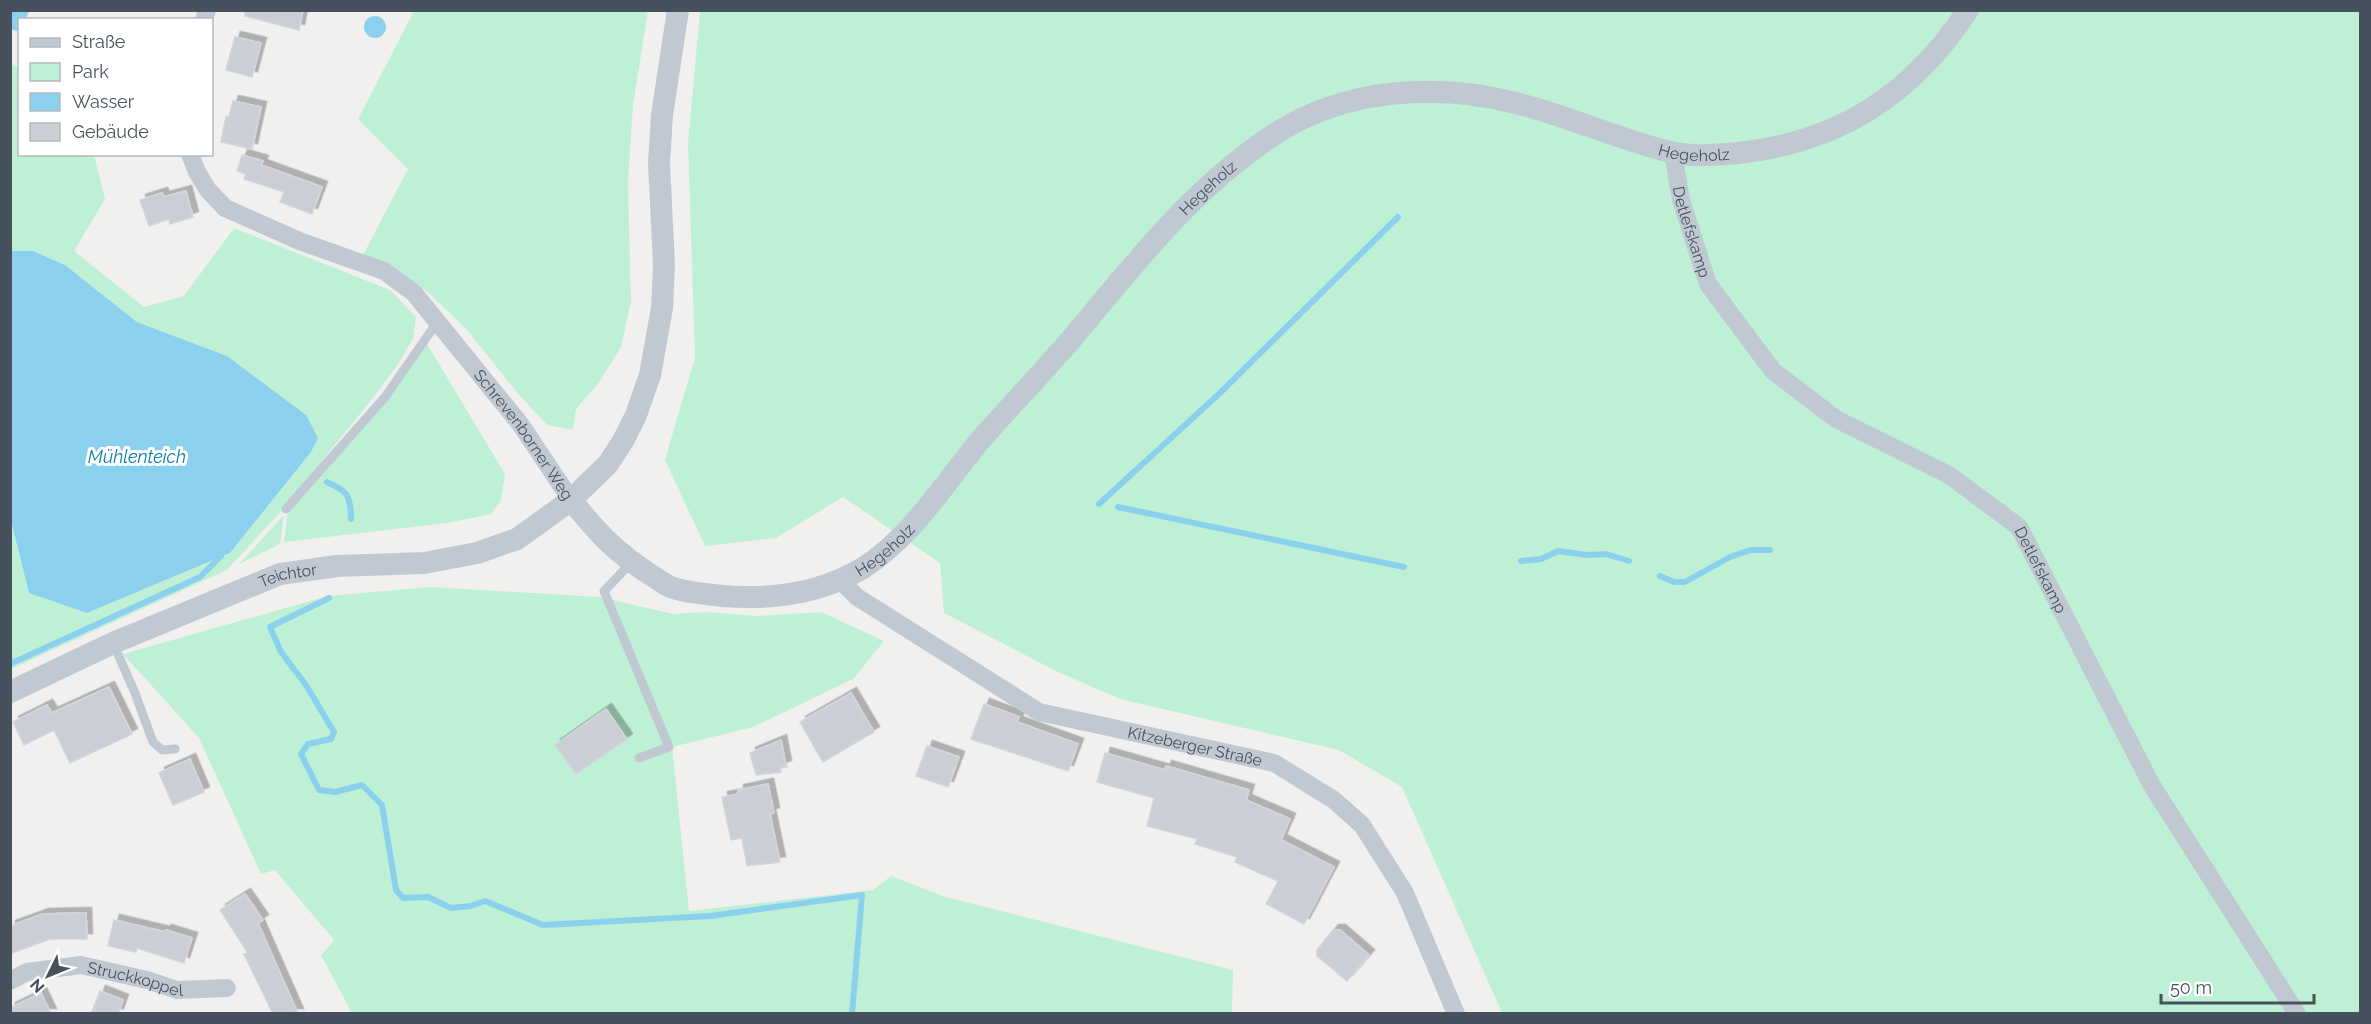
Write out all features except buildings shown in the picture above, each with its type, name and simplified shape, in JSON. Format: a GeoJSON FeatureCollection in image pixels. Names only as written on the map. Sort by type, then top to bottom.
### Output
{"type":"FeatureCollection","features":[{"type":"Feature","properties":{"kind":"street","name":"Schrevenborner Weg"},"geometry":{"type":"LineString","coordinates":[[191,156],[208,190],[225,208],[302,242],[384,271],[414,293],[521,425],[571,500],[608,464],[623,441],[636,415],[650,375],[662,308],[664,276],[659,163],[662,115],[678,10]]}},
{"type":"Feature","properties":{"kind":"street","name":"Hegeholz"},"geometry":{"type":"LineString","coordinates":[[571,500],[601,538],[670,587],[704,594],[760,598],[788,595],[840,580],[875,559],[914,525],[982,438],[1064,348],[1150,245],[1190,202],[1235,162],[1281,130],[1324,110],[1365,98],[1403,91],[1467,92],[1518,103],[1673,153],[1709,156],[1756,150],[1811,138],[1860,115],[1907,84],[1949,39],[1968,10]]}},
{"type":"Feature","properties":{"kind":"street","name":"Detlefskamp"},"geometry":{"type":"LineString","coordinates":[[1673,153],[1681,200],[1708,284],[1773,371],[1836,419],[1949,476],[2019,527],[2151,783],[2297,1014]]}},
{"type":"Feature","properties":{"kind":"street","name":"Teichtor"},"geometry":{"type":"LineString","coordinates":[[10,692],[112,643],[280,574],[338,566],[424,563],[477,553],[516,538],[571,500]]}},
{"type":"Feature","properties":{"kind":"street","name":"Kitzeberger Straße"},"geometry":{"type":"LineString","coordinates":[[840,580],[857,597],[1040,712],[1274,763],[1334,800],[1362,825],[1405,893],[1455,1014]]}},
{"type":"Feature","properties":{"kind":"street","name":"Struckkoppel"},"geometry":{"type":"LineString","coordinates":[[10,981],[27,972],[81,965],[147,980],[177,990],[227,988]]}},
{"type":"Feature","properties":{"kind":"lane"},"geometry":{"type":"LineString","coordinates":[[286,509],[385,397],[438,321]]}},
{"type":"Feature","properties":{"kind":"lane"},"geometry":{"type":"LineString","coordinates":[[632,562],[604,591],[669,747],[639,758]]}},
{"type":"Feature","properties":{"kind":"lane"},"geometry":{"type":"LineString","coordinates":[[112,643],[135,693],[153,742],[162,750],[175,749]]}},
{"type":"Feature","properties":{"kind":"green space"},"geometry":{"type":"Polygon","coordinates":[[[414,11],[648,11],[633,105],[628,182],[631,302],[621,347],[598,384],[576,409],[573,430],[547,425],[519,395],[467,330],[428,292],[391,268],[363,255],[408,169],[358,119],[414,11]]]}},
{"type":"Feature","properties":{"kind":"green space"},"geometry":{"type":"Polygon","coordinates":[[[700,11],[2360,11],[2360,1013],[1502,1013],[1402,787],[1339,750],[1120,699],[1058,672],[944,613],[940,563],[843,497],[776,538],[705,546],[665,460],[695,357],[688,144],[700,11]]]}},
{"type":"Feature","properties":{"kind":"green space"},"geometry":{"type":"Polygon","coordinates":[[[10,63],[18,67],[18,156],[94,156],[105,199],[74,251],[144,307],[184,296],[234,228],[390,290],[416,317],[413,339],[373,398],[283,509],[227,570],[11,669],[11,516],[29,592],[87,613],[230,553],[311,452],[227,356],[137,322],[65,265],[33,251],[11,251],[10,63]]]}},
{"type":"Feature","properties":{"kind":"green space"},"geometry":{"type":"Polygon","coordinates":[[[426,342],[505,474],[501,500],[491,514],[447,523],[284,542],[288,511],[426,342]]]}},
{"type":"Feature","properties":{"kind":"green space"},"geometry":{"type":"Polygon","coordinates":[[[284,515],[280,544],[239,564],[284,515]]]}},
{"type":"Feature","properties":{"kind":"green space"},"geometry":{"type":"Polygon","coordinates":[[[431,587],[599,597],[673,614],[705,612],[756,616],[821,612],[884,641],[853,679],[753,727],[672,747],[689,911],[873,890],[891,876],[946,897],[1233,970],[1232,1013],[352,1013],[321,955],[334,940],[275,870],[261,874],[199,738],[123,654],[328,596],[431,587]]]}},
{"type":"Feature","properties":{"kind":"water"},"geometry":{"type":"Polygon","coordinates":[[[11,10],[29,11],[26,18],[18,18],[18,32],[11,29],[11,10]]]}},
{"type":"Feature","properties":{"kind":"water"},"geometry":{"type":"Polygon","coordinates":[[[375,16],[383,19],[386,27],[383,35],[375,38],[367,35],[364,27],[367,19],[375,16]]]}},
{"type":"Feature","properties":{"kind":"water","name":"Mühlenteich"},"geometry":{"type":"Polygon","coordinates":[[[11,251],[33,251],[65,265],[137,322],[227,356],[306,415],[318,438],[311,452],[230,553],[87,613],[29,593],[10,516],[11,251]]]}},
{"type":"Feature","properties":{"kind":"waterway"},"geometry":{"type":"LineString","coordinates":[[1099,504],[1220,393],[1398,217]]}},
{"type":"Feature","properties":{"kind":"waterway"},"geometry":{"type":"LineString","coordinates":[[327,482],[347,495],[351,519]]}},
{"type":"Feature","properties":{"kind":"waterway"},"geometry":{"type":"LineString","coordinates":[[1118,507],[1404,567]]}},
{"type":"Feature","properties":{"kind":"waterway"},"geometry":{"type":"LineString","coordinates":[[1660,576],[1674,582],[1685,582],[1730,557],[1750,550],[1770,550]]}},
{"type":"Feature","properties":{"kind":"waterway"},"geometry":{"type":"LineString","coordinates":[[1521,561],[1541,559],[1558,551],[1587,555],[1606,554],[1629,561]]}},
{"type":"Feature","properties":{"kind":"waterway"},"geometry":{"type":"LineString","coordinates":[[10,664],[200,577],[221,556]]}},
{"type":"Feature","properties":{"kind":"waterway"},"geometry":{"type":"LineString","coordinates":[[329,598],[270,627],[281,652],[306,685],[334,732],[331,739],[308,744],[301,754],[319,790],[335,792],[362,785],[382,805],[396,890],[403,898],[428,897],[451,908],[471,906],[485,901],[543,925],[710,916],[862,895],[852,1014]]}}]}
